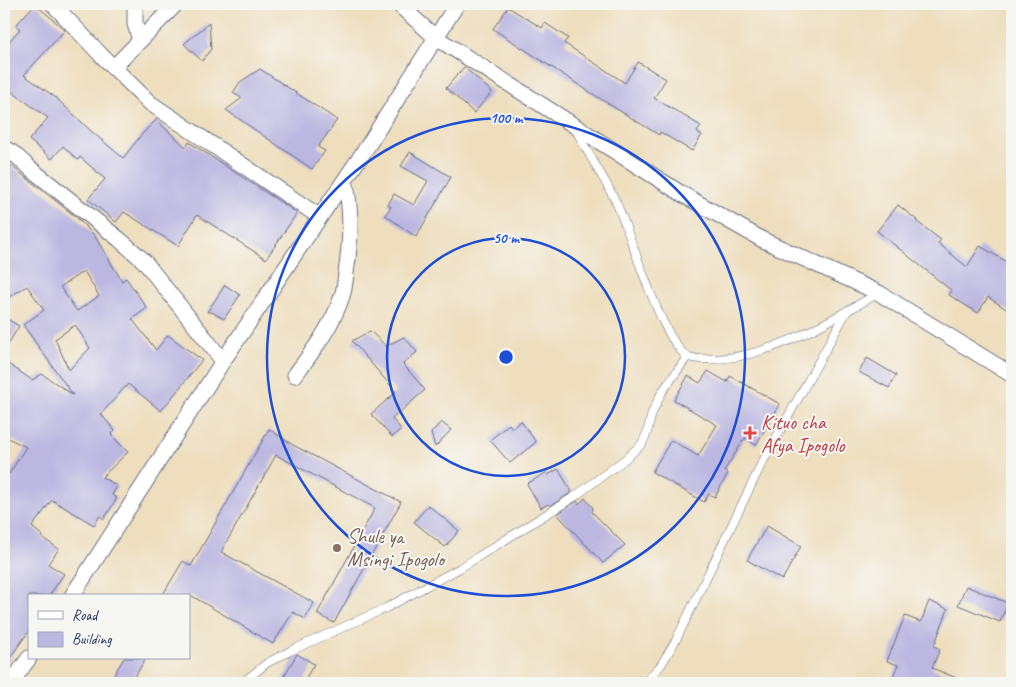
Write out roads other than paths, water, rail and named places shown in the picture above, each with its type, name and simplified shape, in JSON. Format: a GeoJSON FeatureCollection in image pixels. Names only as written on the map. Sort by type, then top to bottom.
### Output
{"type":"FeatureCollection","features":[{"type":"Feature","properties":{"kind":"street"},"geometry":{"type":"LineString","coordinates":[[53,4],[113,68],[150,103],[320,217]]}},
{"type":"Feature","properties":{"kind":"street"},"geometry":{"type":"LineString","coordinates":[[135,4],[135,24],[140,40]]}},
{"type":"Feature","properties":{"kind":"street"},"geometry":{"type":"LineString","coordinates":[[113,68],[176,4]]}},
{"type":"Feature","properties":{"kind":"street"},"geometry":{"type":"LineString","coordinates":[[398,4],[435,38],[733,225],[880,293],[1012,375]]}},
{"type":"Feature","properties":{"kind":"street"},"geometry":{"type":"LineString","coordinates":[[73,594],[223,361],[345,180],[457,4]]}},
{"type":"Feature","properties":{"kind":"street"},"geometry":{"type":"LineString","coordinates":[[4,148],[144,261],[223,361]]}},
{"type":"Feature","properties":{"kind":"street"},"geometry":{"type":"LineString","coordinates":[[295,375],[329,325],[342,295],[349,253],[350,220],[349,199],[345,180]]}},
{"type":"Feature","properties":{"kind":"street"},"geometry":{"type":"LineString","coordinates":[[11,683],[28,659]]}},
{"type":"Feature","properties":{"kind":"lane"},"geometry":{"type":"LineString","coordinates":[[573,124],[616,201],[665,327],[680,349],[688,356],[702,359],[733,358],[758,353],[792,340],[880,293]]}},
{"type":"Feature","properties":{"kind":"lane"},"geometry":{"type":"LineString","coordinates":[[645,683],[661,665],[676,640],[761,465],[847,311]]}},
{"type":"Feature","properties":{"kind":"lane"},"geometry":{"type":"LineString","coordinates":[[242,683],[267,663],[386,608],[496,547],[624,460],[642,444],[647,434],[652,413],[662,392],[688,356]]}},
{"type":"Feature","properties":{"kind":"place","name":"Kituo cha Afya Ipogolo"},"geometry":{"type":"Point","coordinates":[750,433]}},
{"type":"Feature","properties":{"kind":"place","name":"Shule ya Msingi Ipogolo"},"geometry":{"type":"Point","coordinates":[337,548]}}]}
